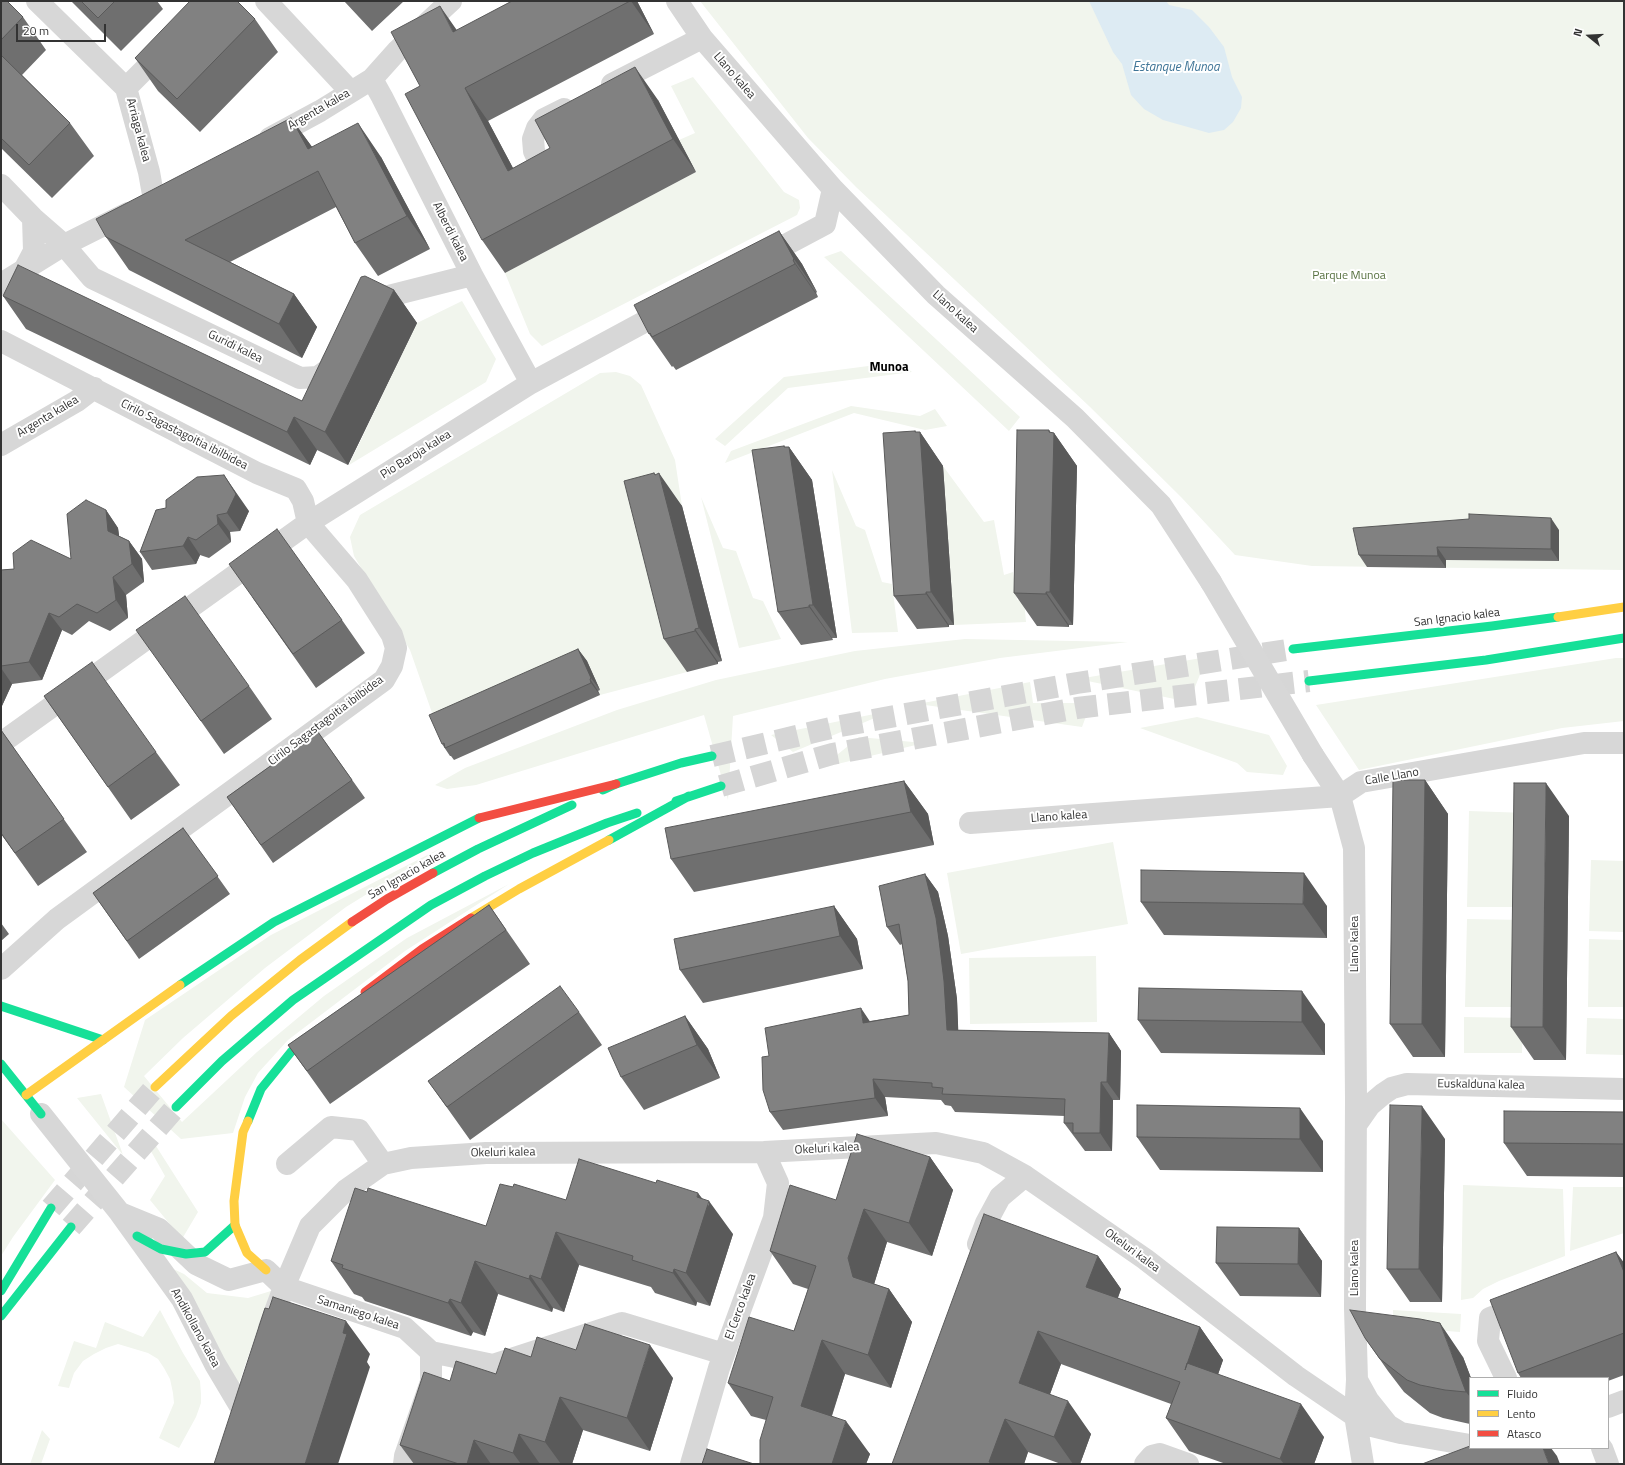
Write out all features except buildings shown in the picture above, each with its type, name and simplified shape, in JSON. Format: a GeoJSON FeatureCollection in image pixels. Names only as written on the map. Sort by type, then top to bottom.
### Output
{"type":"FeatureCollection","features":[{"type":"Feature","properties":{"kind":"main road","name":"San Ignacio kalea"},"geometry":{"type":"LineString","coordinates":[[1292,649],[1492,626],[1624,607]]}},
{"type":"Feature","properties":{"kind":"main road"},"geometry":{"type":"LineString","coordinates":[[1309,681],[1486,660],[1623,639]]}},
{"type":"Feature","properties":{"kind":"main road","name":"San Ignacio kalea"},"geometry":{"type":"LineString","coordinates":[[156,1087],[198,1045],[264,988],[300,960],[375,907],[478,848],[616,784],[681,763],[712,756]]}},
{"type":"Feature","properties":{"kind":"main road"},"geometry":{"type":"LineString","coordinates":[[26,1094],[198,972],[274,922],[476,819],[616,784]]}},
{"type":"Feature","properties":{"kind":"main road"},"geometry":{"type":"LineString","coordinates":[[176,1107],[222,1061],[293,1000],[431,905],[485,876],[534,853],[608,823],[721,786]]}},
{"type":"Feature","properties":{"kind":"main road"},"geometry":{"type":"LineString","coordinates":[[361,996],[422,949],[519,889],[690,796]]}},
{"type":"Feature","properties":{"kind":"main road"},"geometry":{"type":"LineString","coordinates":[[1,1006],[103,1040]]}},
{"type":"Feature","properties":{"kind":"main road"},"geometry":{"type":"LineString","coordinates":[[266,1270],[247,1253],[235,1225],[234,1201],[243,1132],[261,1089],[291,1052],[325,1024]]}},
{"type":"Feature","properties":{"kind":"main road","name":"Andikollano kalea"},"geometry":{"type":"LineString","coordinates":[[1,1064],[41,1114]]}},
{"type":"Feature","properties":{"kind":"main road"},"geometry":{"type":"LineString","coordinates":[[1,1291],[51,1208]]}},
{"type":"Feature","properties":{"kind":"main road"},"geometry":{"type":"LineString","coordinates":[[137,1236],[161,1249],[186,1254],[205,1252],[235,1225]]}},
{"type":"Feature","properties":{"kind":"main road"},"geometry":{"type":"LineString","coordinates":[[1,1316],[71,1227]]}},
{"type":"Feature","properties":{"kind":"street","name":"Arriaga kalea"},"geometry":{"type":"LineString","coordinates":[[37,1],[126,88],[149,172],[154,200]]}},
{"type":"Feature","properties":{"kind":"street","name":"Argenta kalea"},"geometry":{"type":"LineString","coordinates":[[250,148],[320,111],[372,79],[397,52],[451,1]]}},
{"type":"Feature","properties":{"kind":"street","name":"Llano kalea"},"geometry":{"type":"LineString","coordinates":[[677,1],[702,38],[833,189],[936,295],[1075,418],[1161,505],[1211,582],[1313,755],[1340,796],[1354,848],[1356,1125],[1355,1308],[1357,1380],[1355,1415],[1363,1464]]}},
{"type":"Feature","properties":{"kind":"street"},"geometry":{"type":"LineString","coordinates":[[275,4],[350,92]]}},
{"type":"Feature","properties":{"kind":"street"},"geometry":{"type":"LineString","coordinates":[[126,88],[181,34]]}},
{"type":"Feature","properties":{"kind":"street"},"geometry":{"type":"LineString","coordinates":[[541,166],[534,151],[533,139],[537,128],[544,119],[702,38]]}},
{"type":"Feature","properties":{"kind":"street","name":"Alberdi kalea"},"geometry":{"type":"LineString","coordinates":[[372,79],[472,275],[531,383]]}},
{"type":"Feature","properties":{"kind":"street","name":"Guridi kalea"},"geometry":{"type":"LineString","coordinates":[[1,185],[33,218],[64,245],[92,278],[300,378],[318,377],[329,369],[341,343]]}},
{"type":"Feature","properties":{"kind":"street"},"geometry":{"type":"LineString","coordinates":[[1,284],[23,272],[64,245],[174,189]]}},
{"type":"Feature","properties":{"kind":"street"},"geometry":{"type":"LineString","coordinates":[[743,268],[825,224],[833,189]]}},
{"type":"Feature","properties":{"kind":"street"},"geometry":{"type":"LineString","coordinates":[[23,272],[34,251],[33,218]]}},
{"type":"Feature","properties":{"kind":"street"},"geometry":{"type":"LineString","coordinates":[[357,318],[372,300],[472,275]]}},
{"type":"Feature","properties":{"kind":"street","name":"Pio Baroja kalea"},"geometry":{"type":"LineString","coordinates":[[1,743],[308,523],[531,383],[688,298]]}},
{"type":"Feature","properties":{"kind":"street","name":"Cirilo Sagastagoitia ibilbidea"},"geometry":{"type":"LineString","coordinates":[[1,341],[257,473],[296,489],[303,501],[308,523],[357,580],[392,634],[396,648],[392,666],[384,680],[57,919],[1,969]]}},
{"type":"Feature","properties":{"kind":"street","name":"Argenta kalea"},"geometry":{"type":"LineString","coordinates":[[1,445],[76,401],[94,388]]}},
{"type":"Feature","properties":{"kind":"street","name":"Calle Llano"},"geometry":{"type":"LineString","coordinates":[[1340,796],[1361,782],[1584,743],[1624,743]]}},
{"type":"Feature","properties":{"kind":"street","name":"Llano kalea"},"geometry":{"type":"LineString","coordinates":[[970,823],[1340,796]]}},
{"type":"Feature","properties":{"kind":"street","name":"Euskalduna kalea"},"geometry":{"type":"LineString","coordinates":[[1356,1125],[1370,1105],[1392,1088],[1407,1084],[1624,1089]]}},
{"type":"Feature","properties":{"kind":"street","name":"Andikollano kalea"},"geometry":{"type":"LineString","coordinates":[[41,1114],[120,1213],[182,1299],[215,1364],[240,1406]]}},
{"type":"Feature","properties":{"kind":"street"},"geometry":{"type":"LineString","coordinates":[[287,1164],[331,1128],[359,1130],[383,1164]]}},
{"type":"Feature","properties":{"kind":"street","name":"Okeluri kalea"},"geometry":{"type":"LineString","coordinates":[[262,1349],[284,1287],[310,1226],[346,1190],[383,1164],[411,1158],[486,1153],[764,1152],[936,1142],[983,1153],[1025,1176],[1144,1259],[1296,1376],[1368,1425],[1400,1433],[1469,1445]]}},
{"type":"Feature","properties":{"kind":"street","name":"El Cerco kalea"},"geometry":{"type":"LineString","coordinates":[[691,1464],[724,1354],[774,1218],[778,1182],[764,1152]]}},
{"type":"Feature","properties":{"kind":"street"},"geometry":{"type":"LineString","coordinates":[[972,1260],[986,1224],[1000,1197],[1025,1176]]}},
{"type":"Feature","properties":{"kind":"street","name":"Andikollano kalea"},"geometry":{"type":"LineString","coordinates":[[120,1213],[160,1229],[196,1264],[229,1280],[266,1270]]}},
{"type":"Feature","properties":{"kind":"street"},"geometry":{"type":"LineString","coordinates":[[266,1270],[284,1287]]}},
{"type":"Feature","properties":{"kind":"street","name":"Samaniego kalea"},"geometry":{"type":"LineString","coordinates":[[284,1287],[405,1328],[431,1352]]}},
{"type":"Feature","properties":{"kind":"street"},"geometry":{"type":"LineString","coordinates":[[1506,1377],[1488,1341],[1490,1318],[1539,1298]]}},
{"type":"Feature","properties":{"kind":"street"},"geometry":{"type":"LineString","coordinates":[[404,1464],[404,1456],[431,1382],[431,1352],[493,1365],[622,1323],[724,1354]]}},
{"type":"Feature","properties":{"kind":"street"},"geometry":{"type":"LineString","coordinates":[[1357,1380],[1368,1400],[1388,1425],[1400,1433]]}},
{"type":"Feature","properties":{"kind":"street"},"geometry":{"type":"LineString","coordinates":[[232,1428],[248,1385]]}},
{"type":"Feature","properties":{"kind":"street"},"geometry":{"type":"LineString","coordinates":[[1609,1407],[1624,1401]]}},
{"type":"Feature","properties":{"kind":"street"},"geometry":{"type":"LineString","coordinates":[[1457,1464],[1487,1449]]}},
{"type":"Feature","properties":{"kind":"street"},"geometry":{"type":"LineString","coordinates":[[1602,1449],[1608,1464]]}},
{"type":"Feature","properties":{"kind":"street"},"geometry":{"type":"LineString","coordinates":[[1145,1464],[1152,1456],[1160,1454],[1188,1464]]}},
{"type":"Feature","properties":{"kind":"green space","name":"Parque Munoa"},"geometry":{"type":"Polygon","coordinates":[[[700,1],[1624,1],[1624,570],[1312,566],[1235,555],[1181,497],[1089,406],[856,187],[808,138],[700,1]]]}},
{"type":"Feature","properties":{"kind":"green space"},"geometry":{"type":"Polygon","coordinates":[[[693,77],[784,192],[799,200],[800,208],[797,215],[542,346],[530,334],[505,273],[696,172],[679,140],[695,133],[671,86],[693,77]]]}},
{"type":"Feature","properties":{"kind":"green space"},"geometry":{"type":"Polygon","coordinates":[[[841,251],[1020,417],[1009,431],[824,257],[841,251]]]}},
{"type":"Feature","properties":{"kind":"green space"},"geometry":{"type":"Polygon","coordinates":[[[462,301],[496,359],[486,382],[349,465],[417,323],[462,301]]]}},
{"type":"Feature","properties":{"kind":"green space"},"geometry":{"type":"Polygon","coordinates":[[[899,362],[912,372],[788,388],[725,446],[715,439],[784,377],[899,362]]]}},
{"type":"Feature","properties":{"kind":"green space"},"geometry":{"type":"Polygon","coordinates":[[[616,372],[630,376],[641,385],[675,460],[682,506],[678,508],[687,672],[600,695],[598,691],[600,690],[587,661],[437,727],[410,650],[354,556],[350,537],[360,515],[600,373],[616,372]]]}},
{"type":"Feature","properties":{"kind":"green space"},"geometry":{"type":"Polygon","coordinates":[[[851,406],[920,416],[935,409],[947,426],[925,430],[854,413],[725,463],[731,451],[851,406]]]}},
{"type":"Feature","properties":{"kind":"green space"},"geometry":{"type":"Polygon","coordinates":[[[943,466],[984,522],[994,520],[1004,575],[1013,572],[1017,600],[1024,599],[1026,622],[954,625],[943,466]]]}},
{"type":"Feature","properties":{"kind":"green space"},"geometry":{"type":"Polygon","coordinates":[[[832,470],[856,526],[865,530],[882,582],[892,584],[898,632],[852,633],[832,470]]]}},
{"type":"Feature","properties":{"kind":"green space"},"geometry":{"type":"Polygon","coordinates":[[[701,497],[723,548],[736,551],[753,598],[763,601],[781,639],[739,648],[701,497]]]}},
{"type":"Feature","properties":{"kind":"green space"},"geometry":{"type":"Polygon","coordinates":[[[965,639],[1128,642],[1000,658],[885,679],[733,716],[728,800],[704,715],[476,785],[447,789],[435,785],[465,768],[617,710],[716,680],[855,651],[965,639]]]}},
{"type":"Feature","properties":{"kind":"green space"},"geometry":{"type":"Polygon","coordinates":[[[1207,657],[1189,702],[1078,679],[1207,657]]]}},
{"type":"Feature","properties":{"kind":"green space"},"geometry":{"type":"Polygon","coordinates":[[[1616,658],[1624,658],[1624,721],[1562,728],[1359,770],[1316,705],[1616,658]]]}},
{"type":"Feature","properties":{"kind":"green space"},"geometry":{"type":"Polygon","coordinates":[[[1030,682],[1033,703],[1091,703],[1082,727],[918,704],[1030,682]]]}},
{"type":"Feature","properties":{"kind":"green space"},"geometry":{"type":"Polygon","coordinates":[[[894,710],[793,752],[771,735],[894,710]]]}},
{"type":"Feature","properties":{"kind":"green space"},"geometry":{"type":"Polygon","coordinates":[[[1197,717],[1269,735],[1287,766],[1283,775],[1247,772],[1237,763],[1140,728],[1197,717]]]}},
{"type":"Feature","properties":{"kind":"green space"},"geometry":{"type":"Polygon","coordinates":[[[859,737],[924,743],[821,768],[859,737]]]}},
{"type":"Feature","properties":{"kind":"green space"},"geometry":{"type":"Polygon","coordinates":[[[1469,811],[1527,813],[1525,907],[1467,907],[1469,811]]]}},
{"type":"Feature","properties":{"kind":"green space"},"geometry":{"type":"Polygon","coordinates":[[[1113,842],[1128,924],[961,954],[947,873],[1113,842]]]}},
{"type":"Feature","properties":{"kind":"green space"},"geometry":{"type":"Polygon","coordinates":[[[441,848],[346,907],[265,968],[183,1038],[144,1076],[182,1122],[257,1052],[324,996],[407,938],[509,884],[405,951],[288,1040],[258,1073],[245,1097],[233,1133],[181,1139],[124,1087],[145,1020],[271,935],[441,848]]]}},
{"type":"Feature","properties":{"kind":"green space"},"geometry":{"type":"Polygon","coordinates":[[[1591,860],[1624,861],[1624,932],[1589,931],[1591,860]]]}},
{"type":"Feature","properties":{"kind":"green space"},"geometry":{"type":"Polygon","coordinates":[[[1467,919],[1525,920],[1523,1007],[1465,1007],[1467,919]]]}},
{"type":"Feature","properties":{"kind":"green space"},"geometry":{"type":"Polygon","coordinates":[[[1589,939],[1624,940],[1624,1007],[1588,1007],[1589,939]]]}},
{"type":"Feature","properties":{"kind":"green space"},"geometry":{"type":"Polygon","coordinates":[[[1096,956],[1097,1022],[970,1024],[969,958],[1096,956]]]}},
{"type":"Feature","properties":{"kind":"green space"},"geometry":{"type":"Polygon","coordinates":[[[1464,1017],[1523,1018],[1522,1053],[1464,1053],[1464,1017]]]}},
{"type":"Feature","properties":{"kind":"green space"},"geometry":{"type":"Polygon","coordinates":[[[1587,1018],[1624,1019],[1624,1055],[1586,1054],[1587,1018]]]}},
{"type":"Feature","properties":{"kind":"green space"},"geometry":{"type":"Polygon","coordinates":[[[101,1094],[123,1155],[77,1098],[101,1094]]]}},
{"type":"Feature","properties":{"kind":"green space"},"geometry":{"type":"Polygon","coordinates":[[[1,1119],[55,1180],[13,1237],[1,1256],[1,1119]]]}},
{"type":"Feature","properties":{"kind":"green space"},"geometry":{"type":"Polygon","coordinates":[[[148,1146],[156,1146],[198,1212],[182,1239],[150,1200],[165,1176],[148,1146]]]}},
{"type":"Feature","properties":{"kind":"green space"},"geometry":{"type":"Polygon","coordinates":[[[1463,1185],[1563,1189],[1565,1256],[1499,1281],[1483,1289],[1473,1298],[1461,1300],[1463,1185]]]}},
{"type":"Feature","properties":{"kind":"green space"},"geometry":{"type":"Polygon","coordinates":[[[1573,1187],[1624,1187],[1624,1233],[1570,1251],[1573,1187]]]}},
{"type":"Feature","properties":{"kind":"green space"},"geometry":{"type":"Polygon","coordinates":[[[169,1267],[184,1274],[207,1293],[248,1298],[271,1291],[238,1386],[169,1267]]]}},
{"type":"Feature","properties":{"kind":"green space"},"geometry":{"type":"Polygon","coordinates":[[[160,1310],[200,1381],[201,1403],[196,1417],[179,1448],[159,1438],[174,1403],[173,1393],[170,1379],[164,1368],[158,1359],[148,1353],[118,1344],[106,1348],[83,1361],[74,1373],[69,1388],[58,1386],[74,1341],[96,1348],[105,1322],[143,1337],[160,1310]]]}},
{"type":"Feature","properties":{"kind":"green space"},"geometry":{"type":"Polygon","coordinates":[[[1393,1310],[1461,1314],[1460,1332],[1393,1327],[1393,1310]]]}},
{"type":"Feature","properties":{"kind":"green space"},"geometry":{"type":"Polygon","coordinates":[[[42,1430],[50,1439],[41,1464],[30,1464],[42,1430]]]}},
{"type":"Feature","properties":{"kind":"water","name":"Estanque Munoa"},"geometry":{"type":"Polygon","coordinates":[[[1089,1],[1166,1],[1169,5],[1192,10],[1209,27],[1224,47],[1232,77],[1242,97],[1241,108],[1233,122],[1224,130],[1209,133],[1163,120],[1144,109],[1131,95],[1122,64],[1113,52],[1089,1]]]}},
{"type":"Feature","properties":{"kind":"tunnel"},"geometry":{"type":"LineString","coordinates":[[712,756],[835,727],[1077,683],[1293,649]]}},
{"type":"Feature","properties":{"kind":"tunnel"},"geometry":{"type":"LineString","coordinates":[[721,786],[832,754],[1077,708],[1309,681]]}},
{"type":"Feature","properties":{"kind":"tunnel"},"geometry":{"type":"LineString","coordinates":[[51,1208],[155,1087]]}},
{"type":"Feature","properties":{"kind":"tunnel"},"geometry":{"type":"LineString","coordinates":[[71,1227],[176,1107]]}},
{"type":"Feature","properties":{"kind":"traffic: fast"},"geometry":{"type":"LineString","coordinates":[[1293,649],[1558,617]]}},
{"type":"Feature","properties":{"kind":"traffic: fast"},"geometry":{"type":"LineString","coordinates":[[1309,681],[1486,660],[1624,638]]}},
{"type":"Feature","properties":{"kind":"traffic: fast"},"geometry":{"type":"LineString","coordinates":[[603,790],[616,784],[681,763],[712,756]]}},
{"type":"Feature","properties":{"kind":"traffic: fast"},"geometry":{"type":"LineString","coordinates":[[676,801],[721,786]]}},
{"type":"Feature","properties":{"kind":"traffic: fast"},"geometry":{"type":"LineString","coordinates":[[609,840],[689,796]]}},
{"type":"Feature","properties":{"kind":"traffic: fast"},"geometry":{"type":"LineString","coordinates":[[433,873],[478,849],[572,805]]}},
{"type":"Feature","properties":{"kind":"traffic: fast"},"geometry":{"type":"LineString","coordinates":[[176,1107],[222,1061],[293,1000],[431,905],[485,876],[533,853],[607,823],[637,813]]}},
{"type":"Feature","properties":{"kind":"traffic: fast"},"geometry":{"type":"LineString","coordinates":[[180,985],[274,922],[479,818]]}},
{"type":"Feature","properties":{"kind":"traffic: fast"},"geometry":{"type":"LineString","coordinates":[[1,1006],[103,1040]]}},
{"type":"Feature","properties":{"kind":"traffic: fast"},"geometry":{"type":"LineString","coordinates":[[248,1121],[261,1089],[291,1052],[315,1032]]}},
{"type":"Feature","properties":{"kind":"traffic: fast"},"geometry":{"type":"LineString","coordinates":[[1,1064],[41,1114]]}},
{"type":"Feature","properties":{"kind":"traffic: fast"},"geometry":{"type":"LineString","coordinates":[[1,1291],[51,1208]]}},
{"type":"Feature","properties":{"kind":"traffic: fast"},"geometry":{"type":"LineString","coordinates":[[137,1236],[161,1249],[186,1254],[205,1252],[235,1225]]}},
{"type":"Feature","properties":{"kind":"traffic: fast"},"geometry":{"type":"LineString","coordinates":[[1,1316],[71,1227]]}},
{"type":"Feature","properties":{"kind":"traffic: slow"},"geometry":{"type":"LineString","coordinates":[[1558,617],[1624,607]]}},
{"type":"Feature","properties":{"kind":"traffic: slow"},"geometry":{"type":"LineString","coordinates":[[471,918],[519,889],[609,840]]}},
{"type":"Feature","properties":{"kind":"traffic: slow"},"geometry":{"type":"LineString","coordinates":[[155,1087],[231,1016],[300,960],[352,922]]}},
{"type":"Feature","properties":{"kind":"traffic: slow"},"geometry":{"type":"LineString","coordinates":[[26,1095],[180,985]]}},
{"type":"Feature","properties":{"kind":"traffic: slow"},"geometry":{"type":"LineString","coordinates":[[248,1121],[243,1132],[234,1201],[235,1225],[247,1253],[266,1270]]}},
{"type":"Feature","properties":{"kind":"traffic: jam"},"geometry":{"type":"LineString","coordinates":[[479,818],[616,784]]}},
{"type":"Feature","properties":{"kind":"traffic: jam"},"geometry":{"type":"LineString","coordinates":[[352,922],[387,899],[433,873]]}},
{"type":"Feature","properties":{"kind":"traffic: jam"},"geometry":{"type":"LineString","coordinates":[[365,992],[422,949],[471,918]]}},
{"type":"Feature","properties":{"kind":"district","name":"Munoa"},"geometry":{"type":"Point","coordinates":[889,368]}}]}
